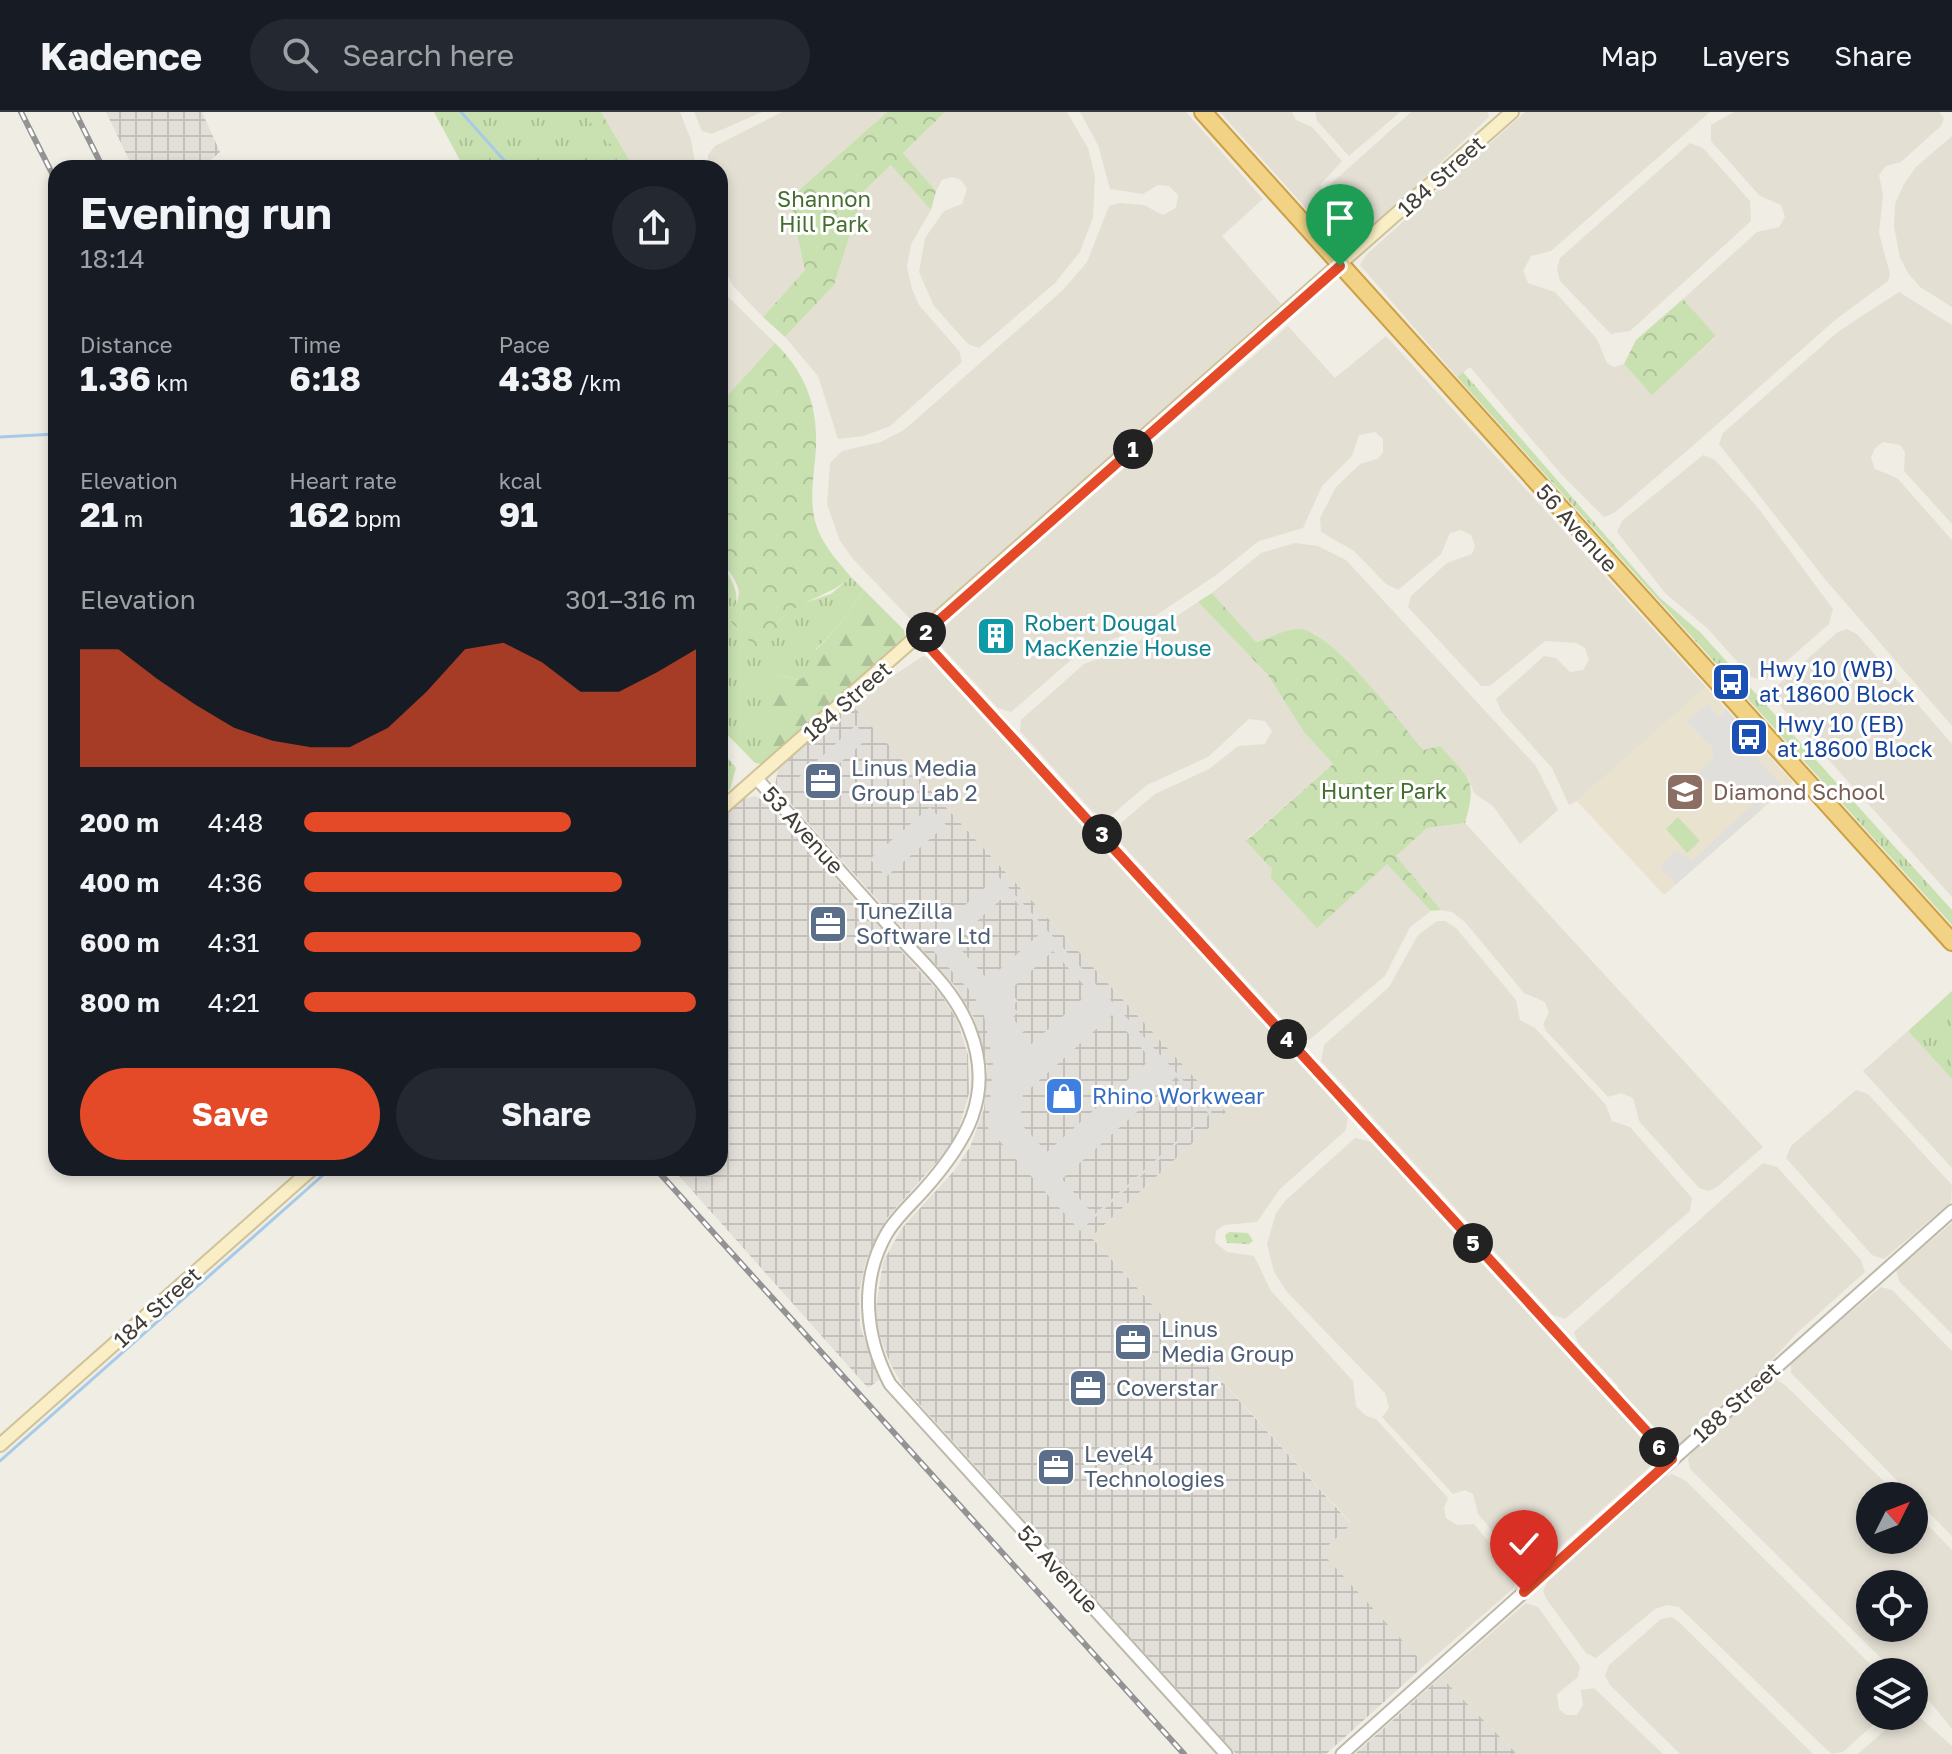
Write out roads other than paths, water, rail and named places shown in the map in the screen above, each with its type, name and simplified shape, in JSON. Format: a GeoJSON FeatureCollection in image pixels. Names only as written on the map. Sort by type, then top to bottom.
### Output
{"type":"FeatureCollection","features":[{"type":"Feature","properties":{"kind":"highway","name":"56 Avenue"},"geometry":{"type":"LineString","coordinates":[[1203,112],[1952,942]]}},
{"type":"Feature","properties":{"kind":"main road","name":"184 Street"},"geometry":{"type":"LineString","coordinates":[[728,803],[1512,112]]}},
{"type":"Feature","properties":{"kind":"main road","name":"184 Street"},"geometry":{"type":"LineString","coordinates":[[0,1445],[304,1176]]}},
{"type":"Feature","properties":{"kind":"street"},"geometry":{"type":"LineString","coordinates":[[920,637],[1672,1459]]}},
{"type":"Feature","properties":{"kind":"street","name":"53 Avenue"},"geometry":{"type":"LineString","coordinates":[[757,779],[954,998],[971,1032],[979,1076],[976,1108],[959,1148],[889,1230],[877,1256],[867,1313],[875,1354],[890,1384]]}},
{"type":"Feature","properties":{"kind":"street","name":"188 Street"},"geometry":{"type":"LineString","coordinates":[[1342,1754],[1952,1211]]}},
{"type":"Feature","properties":{"kind":"street","name":"52 Avenue"},"geometry":{"type":"LineString","coordinates":[[890,1384],[1226,1754]]}},
{"type":"Feature","properties":{"kind":"waterway"},"geometry":{"type":"LineString","coordinates":[[461,112],[504,160]]}},
{"type":"Feature","properties":{"kind":"waterway"},"geometry":{"type":"LineString","coordinates":[[0,437],[48,434]]}},
{"type":"Feature","properties":{"kind":"waterway"},"geometry":{"type":"LineString","coordinates":[[0,1461],[322,1176]]}},
{"type":"Feature","properties":{"kind":"railway"},"geometry":{"type":"LineString","coordinates":[[21,112],[48,165]]}},
{"type":"Feature","properties":{"kind":"railway"},"geometry":{"type":"LineString","coordinates":[[75,112],[99,160]]}},
{"type":"Feature","properties":{"kind":"railway"},"geometry":{"type":"LineString","coordinates":[[662,1176],[1184,1754]]}},
{"type":"Feature","properties":{"kind":"place","name":"Robert Dougal MacKenzie House"},"geometry":{"type":"Point","coordinates":[996,636]}},
{"type":"Feature","properties":{"kind":"place","name":"Hwy 10 (WB) at 18600 Block"},"geometry":{"type":"Point","coordinates":[1731,682]}},
{"type":"Feature","properties":{"kind":"place","name":"Hwy 10 (EB) at 18600 Block"},"geometry":{"type":"Point","coordinates":[1749,737]}},
{"type":"Feature","properties":{"kind":"place","name":"Linus Media Group Lab 2"},"geometry":{"type":"Point","coordinates":[823,781]}},
{"type":"Feature","properties":{"kind":"place","name":"Diamond School"},"geometry":{"type":"Point","coordinates":[1685,792]}},
{"type":"Feature","properties":{"kind":"place","name":"TuneZilla Software Ltd"},"geometry":{"type":"Point","coordinates":[828,924]}},
{"type":"Feature","properties":{"kind":"place","name":"Rhino Workwear"},"geometry":{"type":"Point","coordinates":[1064,1096]}},
{"type":"Feature","properties":{"kind":"place","name":"Linus Media Group"},"geometry":{"type":"Point","coordinates":[1133,1342]}},
{"type":"Feature","properties":{"kind":"place","name":"Coverstar"},"geometry":{"type":"Point","coordinates":[1088,1388]}},
{"type":"Feature","properties":{"kind":"place","name":"Level4 Technologies"},"geometry":{"type":"Point","coordinates":[1056,1467]}},
{"type":"Feature","properties":{"kind":"park label","name":"Shannon Hill Park"},"geometry":{"type":"Point","coordinates":[824,212]}},
{"type":"Feature","properties":{"kind":"park label","name":"Hunter Park"},"geometry":{"type":"Point","coordinates":[1384,791]}}]}
